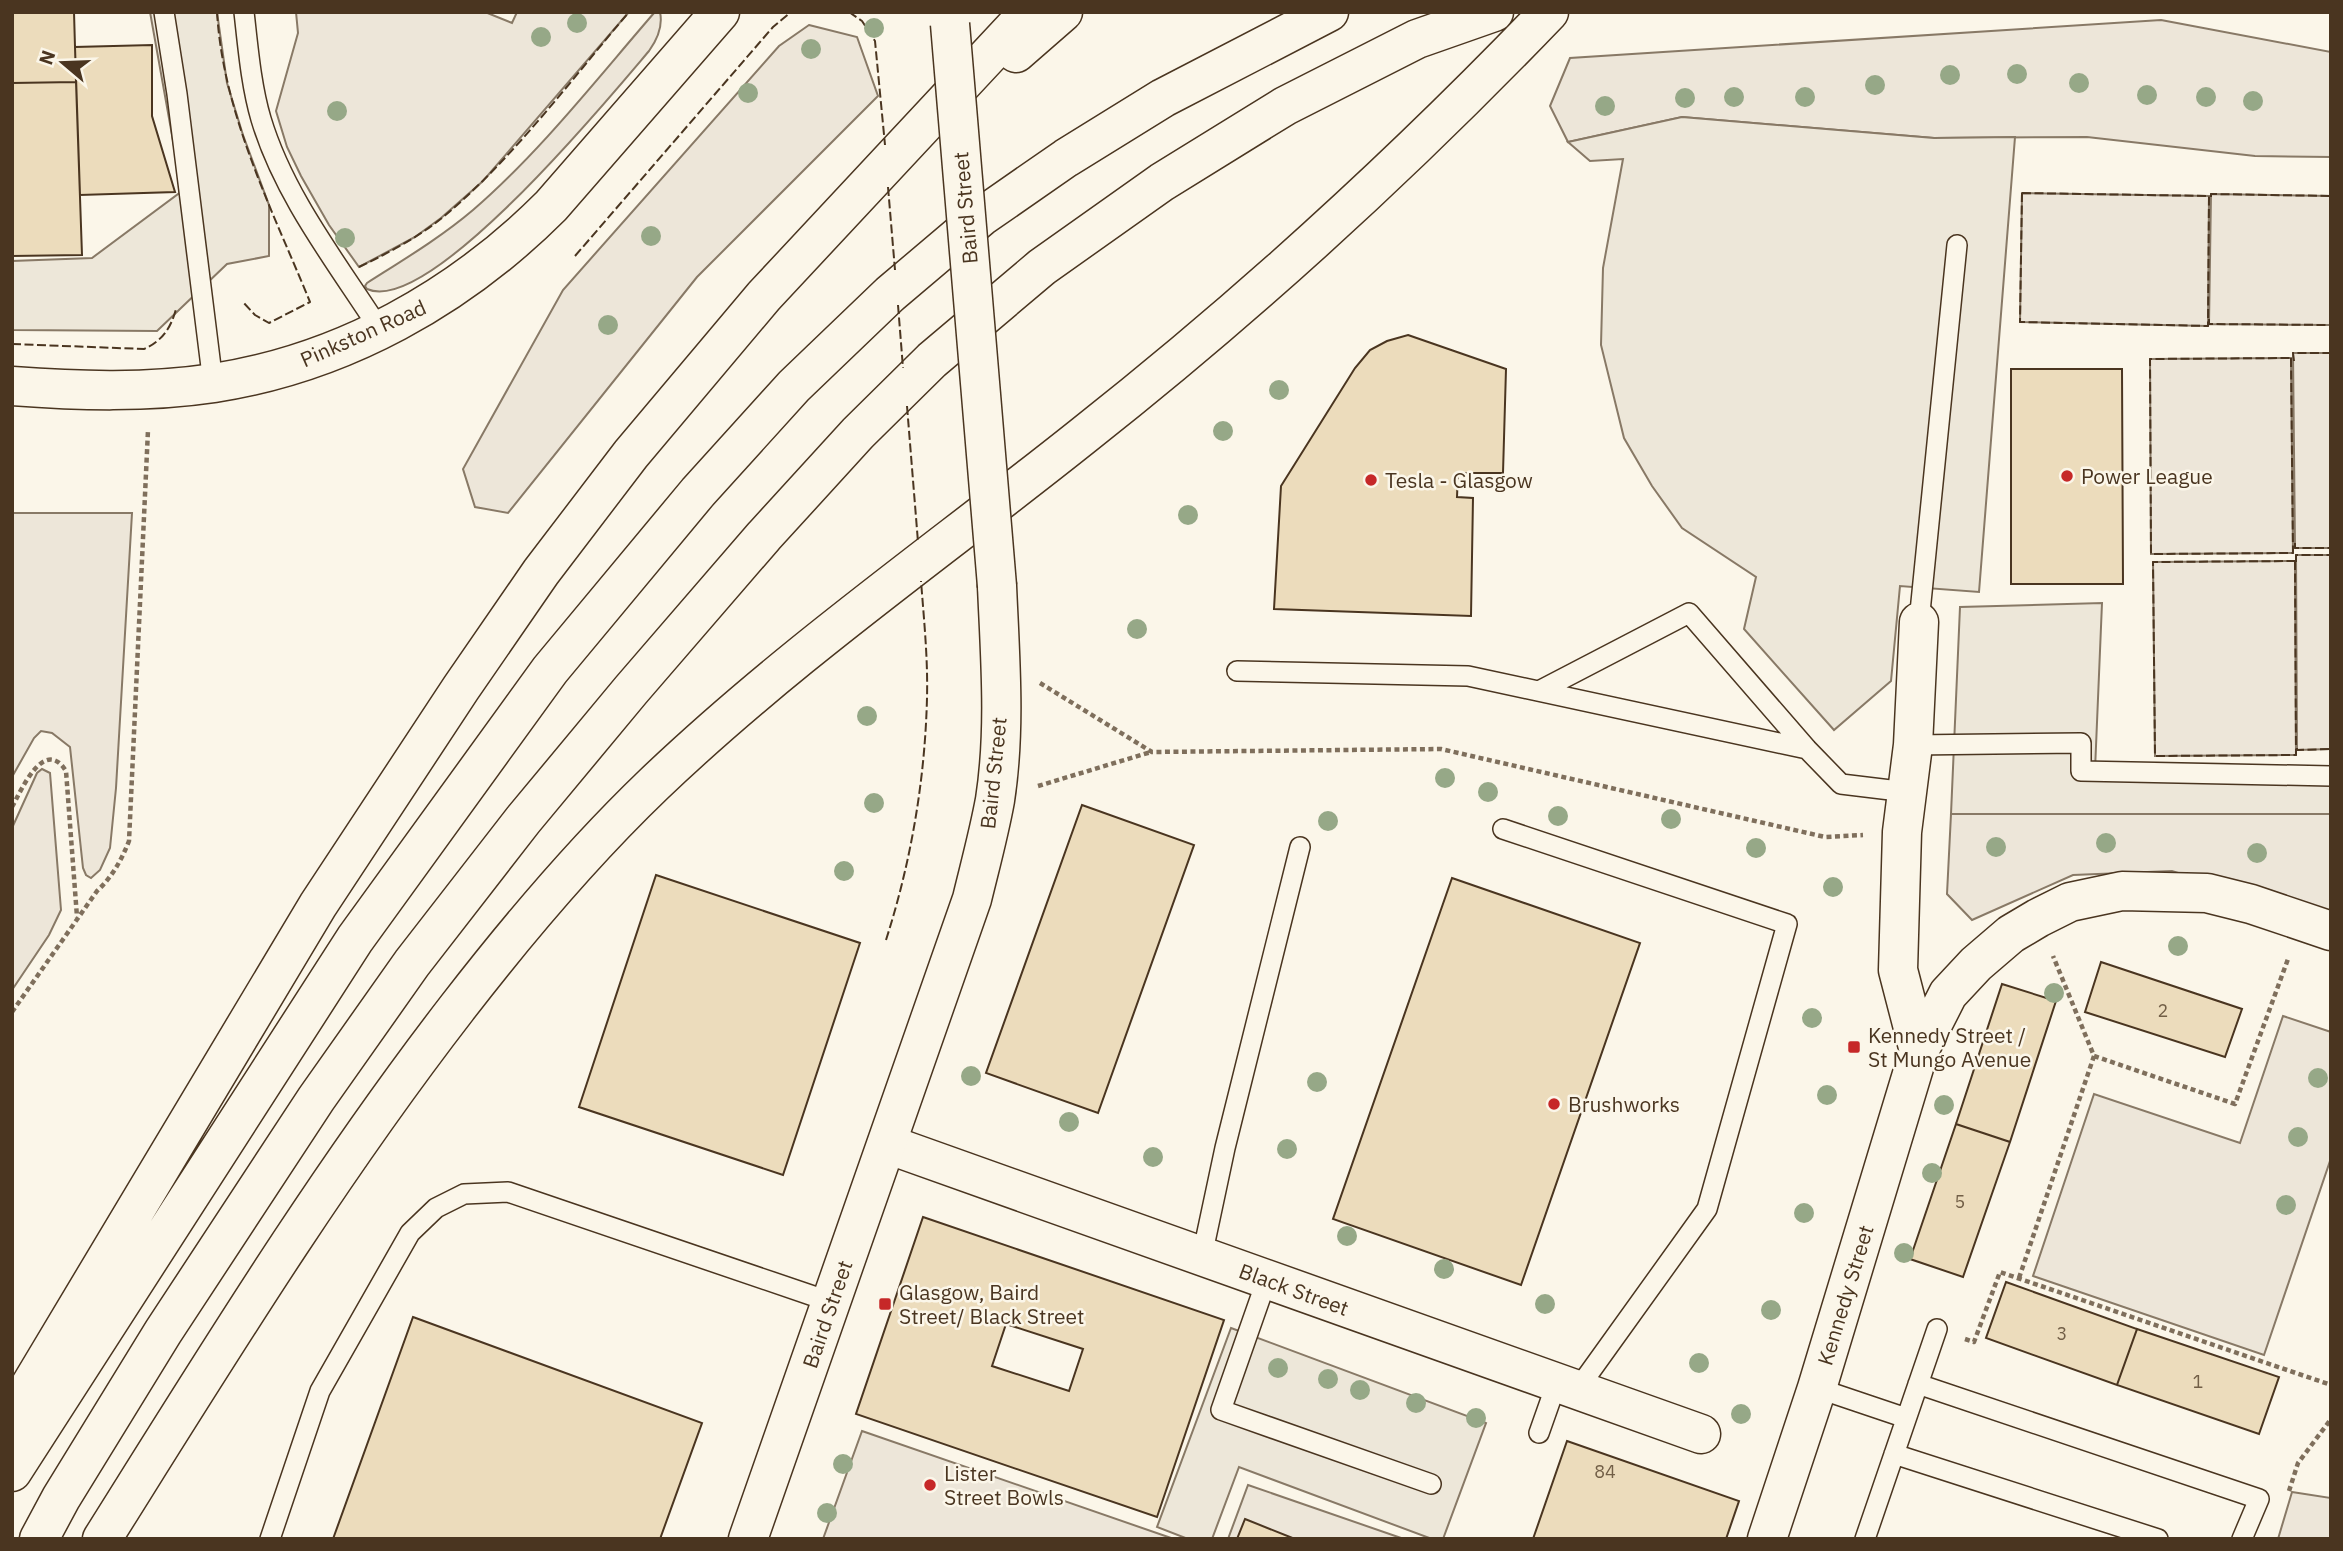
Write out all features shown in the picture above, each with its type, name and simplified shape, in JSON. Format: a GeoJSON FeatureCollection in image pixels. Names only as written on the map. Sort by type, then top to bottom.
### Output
{"type":"FeatureCollection","features":[{"type":"Feature","properties":{"kind":"main road","name":"Pinkston Road"},"geometry":{"type":"LineString","coordinates":[[12,386],[113,390],[214,383],[283,367],[380,330],[427,306],[460,285],[523,234],[578,178],[720,12]]}},
{"type":"Feature","properties":{"kind":"main road"},"geometry":{"type":"LineString","coordinates":[[12,1416],[318,905],[461,688],[534,583],[631,454],[764,296],[1029,12]]}},
{"type":"Feature","properties":{"kind":"main road"},"geometry":{"type":"LineString","coordinates":[[856,197],[1063,12]]}},
{"type":"Feature","properties":{"kind":"main road"},"geometry":{"type":"LineString","coordinates":[[12,1472],[355,939],[550,670],[698,492],[804,377],[890,294],[981,217],[1066,158],[1163,98],[1329,12]]}},
{"type":"Feature","properties":{"kind":"main road"},"geometry":{"type":"LineString","coordinates":[[39,1539],[61,1498],[163,1332],[316,1099],[412,963],[523,820],[631,690],[764,536],[858,433],[932,360],[1042,267],[1162,182],[1284,106],[1417,39],[1494,12]]}},
{"type":"Feature","properties":{"kind":"main road"},"geometry":{"type":"LineString","coordinates":[[1358,202],[1510,12]]}},
{"type":"Feature","properties":{"kind":"main road"},"geometry":{"type":"LineString","coordinates":[[102,1539],[328,1186],[407,1072],[491,964],[577,862],[655,783],[760,690],[885,588],[1149,384],[1264,287],[1358,202],[1549,12]]}},
{"type":"Feature","properties":{"kind":"main road","name":"Baird Street"},"geometry":{"type":"LineString","coordinates":[[748,1539],[972,899],[995,799],[1000,731],[997,586],[950,18]]}},
{"type":"Feature","properties":{"kind":"main road"},"geometry":{"type":"LineString","coordinates":[[1919,622],[1913,745],[1902,832],[1898,970],[1919,1051]]}},
{"type":"Feature","properties":{"kind":"main road","name":"Kennedy Street"},"geometry":{"type":"LineString","coordinates":[[1767,1539],[1919,1051],[1948,994],[1976,964],[2011,934],[2038,918],[2070,902],[2122,891],[2207,893],[2251,904],[2316,926]]}},
{"type":"Feature","properties":{"kind":"main road","name":"Black Street"},"geometry":{"type":"LineString","coordinates":[[887,1144],[1701,1434]]}},
{"type":"Feature","properties":{"kind":"lane"},"geometry":{"type":"LineString","coordinates":[[164,12],[214,383]]}},
{"type":"Feature","properties":{"kind":"lane"},"geometry":{"type":"LineString","coordinates":[[244,12],[255,92],[269,142],[281,170],[307,216],[380,330]]}},
{"type":"Feature","properties":{"kind":"lane"},"geometry":{"type":"LineString","coordinates":[[1919,622],[1957,245]]}},
{"type":"Feature","properties":{"kind":"lane"},"geometry":{"type":"LineString","coordinates":[[1539,691],[1689,612],[1807,749],[1841,784],[1907,792]]}},
{"type":"Feature","properties":{"kind":"lane"},"geometry":{"type":"LineString","coordinates":[[1237,671],[1468,676],[1807,749]]}},
{"type":"Feature","properties":{"kind":"lane"},"geometry":{"type":"LineString","coordinates":[[1913,745],[2081,743],[2081,771],[2331,776]]}},
{"type":"Feature","properties":{"kind":"lane"},"geometry":{"type":"LineString","coordinates":[[1503,829],[1787,924],[1707,1209],[1567,1386],[1539,1433]]}},
{"type":"Feature","properties":{"kind":"lane"},"geometry":{"type":"LineString","coordinates":[[1202,1256],[1225,1148],[1300,847]]}},
{"type":"Feature","properties":{"kind":"lane"},"geometry":{"type":"LineString","coordinates":[[270,1539],[320,1391],[410,1233],[436,1208],[464,1194],[508,1192],[831,1302]]}},
{"type":"Feature","properties":{"kind":"lane"},"geometry":{"type":"LineString","coordinates":[[1267,1279],[1221,1410],[1432,1484]]}},
{"type":"Feature","properties":{"kind":"lane"},"geometry":{"type":"LineString","coordinates":[[1865,1539],[1937,1329]]}},
{"type":"Feature","properties":{"kind":"lane"},"geometry":{"type":"LineString","coordinates":[[1918,1384],[2259,1499],[2242,1539]]}},
{"type":"Feature","properties":{"kind":"lane"},"geometry":{"type":"LineString","coordinates":[[1816,1388],[1906,1418]]}},
{"type":"Feature","properties":{"kind":"lane"},"geometry":{"type":"LineString","coordinates":[[1894,1454],[2158,1539]]}},
{"type":"Feature","properties":{"kind":"path"},"geometry":{"type":"LineString","coordinates":[[12,1012],[77,918],[108,881],[122,860],[129,841],[148,453],[147,388]]}},
{"type":"Feature","properties":{"kind":"path"},"geometry":{"type":"LineString","coordinates":[[1000,658],[1152,752]]}},
{"type":"Feature","properties":{"kind":"path"},"geometry":{"type":"LineString","coordinates":[[995,799],[1152,752],[1441,749],[1825,837],[1902,832]]}},
{"type":"Feature","properties":{"kind":"path"},"geometry":{"type":"LineString","coordinates":[[12,807],[35,766],[42,761],[62,764],[66,771],[77,918]]}},
{"type":"Feature","properties":{"kind":"path"},"geometry":{"type":"LineString","coordinates":[[2019,1278],[2094,1056],[2038,918]]}},
{"type":"Feature","properties":{"kind":"path"},"geometry":{"type":"LineString","coordinates":[[2094,1056],[2235,1104],[2316,926]]}},
{"type":"Feature","properties":{"kind":"path"},"geometry":{"type":"LineString","coordinates":[[1937,1329],[1974,1342],[2000,1272],[2331,1385]]}},
{"type":"Feature","properties":{"kind":"path"},"geometry":{"type":"LineString","coordinates":[[2286,1501],[2298,1463],[2331,1419]]}},
{"type":"Feature","properties":{"kind":"shaded area"},"geometry":{"type":"Polygon","coordinates":[[[150,12],[217,12],[227,83],[269,205],[269,256],[227,264],[157,331],[12,330],[12,261],[92,258],[182,191],[150,12]]]}},
{"type":"Feature","properties":{"kind":"shaded area"},"geometry":{"type":"Polygon","coordinates":[[[296,12],[485,12],[512,23],[517,12],[629,12],[483,181],[415,237],[359,267],[329,225],[301,176],[287,147],[276,111],[298,33],[296,12]]]}},
{"type":"Feature","properties":{"kind":"shaded area"},"geometry":{"type":"Polygon","coordinates":[[[660,12],[659,33],[649,51],[559,154],[516,198],[473,238],[432,270],[395,289],[367,289],[367,283],[448,230],[498,188],[567,115],[654,13],[660,12]]]}},
{"type":"Feature","properties":{"kind":"shaded area"},"geometry":{"type":"Polygon","coordinates":[[[2161,20],[2331,52],[2331,157],[2255,156],[2087,137],[1934,138],[1682,117],[1568,142],[1550,106],[1570,58],[2161,20]]]}},
{"type":"Feature","properties":{"kind":"shaded area"},"geometry":{"type":"Polygon","coordinates":[[[809,25],[857,37],[878,96],[697,277],[508,513],[475,507],[463,469],[563,290],[779,46],[809,25]]]}},
{"type":"Feature","properties":{"kind":"shaded area"},"geometry":{"type":"Polygon","coordinates":[[[1682,117],[1934,138],[2015,137],[1979,592],[1900,586],[1891,681],[1834,730],[1744,629],[1756,577],[1682,528],[1652,486],[1624,438],[1601,345],[1603,268],[1623,159],[1590,161],[1568,142],[1682,117]]]}},
{"type":"Feature","properties":{"kind":"shaded area"},"geometry":{"type":"Polygon","coordinates":[[[2022,193],[2209,196],[2208,326],[2020,322],[2022,193]]]}},
{"type":"Feature","properties":{"kind":"shaded area"},"geometry":{"type":"Polygon","coordinates":[[[2211,194],[2331,196],[2331,325],[2209,324],[2211,194]]]}},
{"type":"Feature","properties":{"kind":"shaded area"},"geometry":{"type":"Polygon","coordinates":[[[2293,353],[2331,353],[2331,548],[2295,548],[2293,353]]]}},
{"type":"Feature","properties":{"kind":"shaded area"},"geometry":{"type":"Polygon","coordinates":[[[2291,358],[2293,553],[2151,554],[2150,359],[2291,358]]]}},
{"type":"Feature","properties":{"kind":"shaded area"},"geometry":{"type":"Polygon","coordinates":[[[12,513],[132,513],[110,848],[100,870],[91,878],[83,868],[70,747],[52,733],[41,731],[34,738],[12,777],[12,513]]]}},
{"type":"Feature","properties":{"kind":"shaded area"},"geometry":{"type":"Polygon","coordinates":[[[2296,555],[2331,555],[2331,749],[2297,750],[2296,555]]]}},
{"type":"Feature","properties":{"kind":"shaded area"},"geometry":{"type":"Polygon","coordinates":[[[2295,561],[2296,755],[2155,756],[2153,562],[2295,561]]]}},
{"type":"Feature","properties":{"kind":"shaded area"},"geometry":{"type":"Polygon","coordinates":[[[2102,603],[2095,770],[2331,766],[2331,814],[1951,814],[1960,607],[2102,603]]]}},
{"type":"Feature","properties":{"kind":"shaded area"},"geometry":{"type":"Polygon","coordinates":[[[42,769],[50,773],[61,910],[49,935],[12,990],[12,828],[37,773],[42,769]]]}},
{"type":"Feature","properties":{"kind":"shaded area"},"geometry":{"type":"Polygon","coordinates":[[[1951,814],[2331,814],[2331,921],[2172,871],[2073,875],[1972,920],[1947,894],[1951,814]]]}},
{"type":"Feature","properties":{"kind":"shaded area"},"geometry":{"type":"Polygon","coordinates":[[[2283,1016],[2331,1032],[2331,1158],[2264,1355],[2033,1276],[2094,1094],[2240,1143],[2283,1016]]]}},
{"type":"Feature","properties":{"kind":"shaded area"},"geometry":{"type":"Polygon","coordinates":[[[1231,1328],[1486,1423],[1443,1539],[1432,1539],[1239,1467],[1212,1539],[1188,1539],[1157,1527],[1231,1328]]]}},
{"type":"Feature","properties":{"kind":"shaded area","name":"Lister Street Bowls"},"geometry":{"type":"Polygon","coordinates":[[[862,1431],[1174,1539],[823,1539],[862,1431]]]}},
{"type":"Feature","properties":{"kind":"shaded area"},"geometry":{"type":"Polygon","coordinates":[[[1248,1485],[1404,1539],[1228,1539],[1248,1485]]]}},
{"type":"Feature","properties":{"kind":"shaded area"},"geometry":{"type":"Polygon","coordinates":[[[2292,1492],[2331,1498],[2331,1539],[2278,1539],[2292,1492]]]}},
{"type":"Feature","properties":{"kind":"building"},"geometry":{"type":"Polygon","coordinates":[[[12,12],[74,12],[76,82],[12,83],[12,12]]]}},
{"type":"Feature","properties":{"kind":"building"},"geometry":{"type":"Polygon","coordinates":[[[152,45],[152,116],[175,192],[80,195],[75,47],[152,45]]]}},
{"type":"Feature","properties":{"kind":"building"},"geometry":{"type":"Polygon","coordinates":[[[76,82],[82,255],[12,256],[12,83],[76,82]]]}},
{"type":"Feature","properties":{"kind":"building","name":"Tesla - Glasgow"},"geometry":{"type":"Polygon","coordinates":[[[1408,335],[1506,369],[1503,473],[1458,473],[1457,497],[1473,498],[1471,616],[1274,609],[1281,486],[1355,368],[1370,350],[1387,341],[1408,335]]]}},
{"type":"Feature","properties":{"kind":"building","name":"Power League"},"geometry":{"type":"Polygon","coordinates":[[[2011,369],[2122,369],[2123,584],[2011,584],[2011,369]]]}},
{"type":"Feature","properties":{"kind":"building"},"geometry":{"type":"Polygon","coordinates":[[[1082,805],[1194,845],[1098,1113],[986,1073],[1082,805]]]}},
{"type":"Feature","properties":{"kind":"building"},"geometry":{"type":"Polygon","coordinates":[[[656,875],[860,943],[783,1175],[579,1107],[656,875]]]}},
{"type":"Feature","properties":{"kind":"building"},"geometry":{"type":"Polygon","coordinates":[[[1452,878],[1640,943],[1521,1285],[1333,1219],[1452,878]]]}},
{"type":"Feature","properties":{"kind":"building"},"geometry":{"type":"Polygon","coordinates":[[[2101,962],[2242,1009],[2225,1057],[2085,1012],[2101,962]]]}},
{"type":"Feature","properties":{"kind":"building"},"geometry":{"type":"Polygon","coordinates":[[[2002,984],[2056,1001],[2010,1142],[1956,1124],[2002,984]]]}},
{"type":"Feature","properties":{"kind":"building"},"geometry":{"type":"Polygon","coordinates":[[[1956,1124],[2010,1142],[1963,1277],[1910,1259],[1956,1124]]]}},
{"type":"Feature","properties":{"kind":"building"},"geometry":{"type":"Polygon","coordinates":[[[923,1217],[1224,1320],[1157,1517],[856,1414],[923,1217]],[[1006,1324],[992,1366],[1069,1391],[1083,1349],[1006,1324]]]}},
{"type":"Feature","properties":{"kind":"building"},"geometry":{"type":"Polygon","coordinates":[[[2006,1282],[2137,1329],[2117,1385],[1986,1338],[2006,1282]]]}},
{"type":"Feature","properties":{"kind":"building"},"geometry":{"type":"Polygon","coordinates":[[[413,1317],[702,1423],[660,1539],[333,1539],[413,1317]]]}},
{"type":"Feature","properties":{"kind":"building"},"geometry":{"type":"Polygon","coordinates":[[[2137,1329],[2279,1377],[2259,1434],[2117,1385],[2137,1329]]]}},
{"type":"Feature","properties":{"kind":"building"},"geometry":{"type":"Polygon","coordinates":[[[1567,1441],[1739,1501],[1726,1539],[1533,1539],[1567,1441]]]}},
{"type":"Feature","properties":{"kind":"building"},"geometry":{"type":"Polygon","coordinates":[[[1245,1519],[1295,1539],[1237,1539],[1245,1519]]]}},
{"type":"Feature","properties":{"kind":"fence"},"geometry":{"type":"LineString","coordinates":[[217,12],[221,50],[239,124],[265,196],[310,302],[269,323],[255,315],[242,301]]}},
{"type":"Feature","properties":{"kind":"fence"},"geometry":{"type":"LineString","coordinates":[[359,267],[423,232],[467,196],[540,119],[629,12]]}},
{"type":"Feature","properties":{"kind":"fence"},"geometry":{"type":"LineString","coordinates":[[575,256],[773,27],[791,12]]}},
{"type":"Feature","properties":{"kind":"fence"},"geometry":{"type":"LineString","coordinates":[[849,12],[862,21],[875,41],[885,145]]}},
{"type":"Feature","properties":{"kind":"fence"},"geometry":{"type":"LineString","coordinates":[[888,187],[895,270]]}},
{"type":"Feature","properties":{"kind":"fence"},"geometry":{"type":"LineString","coordinates":[[2022,193],[2209,196],[2208,326],[2020,322],[2022,193]]}},
{"type":"Feature","properties":{"kind":"fence"},"geometry":{"type":"LineString","coordinates":[[2211,197],[2211,194],[2331,196]]}},
{"type":"Feature","properties":{"kind":"fence"},"geometry":{"type":"LineString","coordinates":[[898,305],[903,368]]}},
{"type":"Feature","properties":{"kind":"fence"},"geometry":{"type":"LineString","coordinates":[[12,344],[144,349],[165,333],[176,309]]}},
{"type":"Feature","properties":{"kind":"fence"},"geometry":{"type":"LineString","coordinates":[[2209,319],[2209,324],[2331,325]]}},
{"type":"Feature","properties":{"kind":"fence"},"geometry":{"type":"LineString","coordinates":[[2294,361],[2293,353],[2331,353]]}},
{"type":"Feature","properties":{"kind":"fence"},"geometry":{"type":"LineString","coordinates":[[2291,358],[2293,553],[2151,554],[2150,359],[2291,358]]}},
{"type":"Feature","properties":{"kind":"fence"},"geometry":{"type":"LineString","coordinates":[[907,406],[918,542]]}},
{"type":"Feature","properties":{"kind":"fence"},"geometry":{"type":"LineString","coordinates":[[2295,543],[2295,548],[2331,548]]}},
{"type":"Feature","properties":{"kind":"fence"},"geometry":{"type":"LineString","coordinates":[[2296,562],[2296,555],[2331,555]]}},
{"type":"Feature","properties":{"kind":"fence"},"geometry":{"type":"LineString","coordinates":[[2295,561],[2296,755],[2155,756],[2153,562],[2295,561]]}},
{"type":"Feature","properties":{"kind":"fence"},"geometry":{"type":"LineString","coordinates":[[886,940],[903,881],[915,820],[926,729],[926,640],[921,581]]}},
{"type":"Feature","properties":{"kind":"fence"},"geometry":{"type":"LineString","coordinates":[[2297,748],[2331,749]]}},
{"type":"Feature","properties":{"kind":"place","name":"Power League"},"geometry":{"type":"Point","coordinates":[2067,476]}},
{"type":"Feature","properties":{"kind":"place","name":"Tesla - Glasgow"},"geometry":{"type":"Point","coordinates":[1371,480]}},
{"type":"Feature","properties":{"kind":"place","name":"Kennedy Street / St Mungo Avenue"},"geometry":{"type":"Point","coordinates":[1854,1047]}},
{"type":"Feature","properties":{"kind":"place","name":"Brushworks"},"geometry":{"type":"Point","coordinates":[1554,1104]}},
{"type":"Feature","properties":{"kind":"place","name":"Glasgow, Baird Street/ Black Street"},"geometry":{"type":"Point","coordinates":[885,1304]}},
{"type":"Feature","properties":{"kind":"place","name":"Lister Street Bowls"},"geometry":{"type":"Point","coordinates":[930,1485]}}]}
